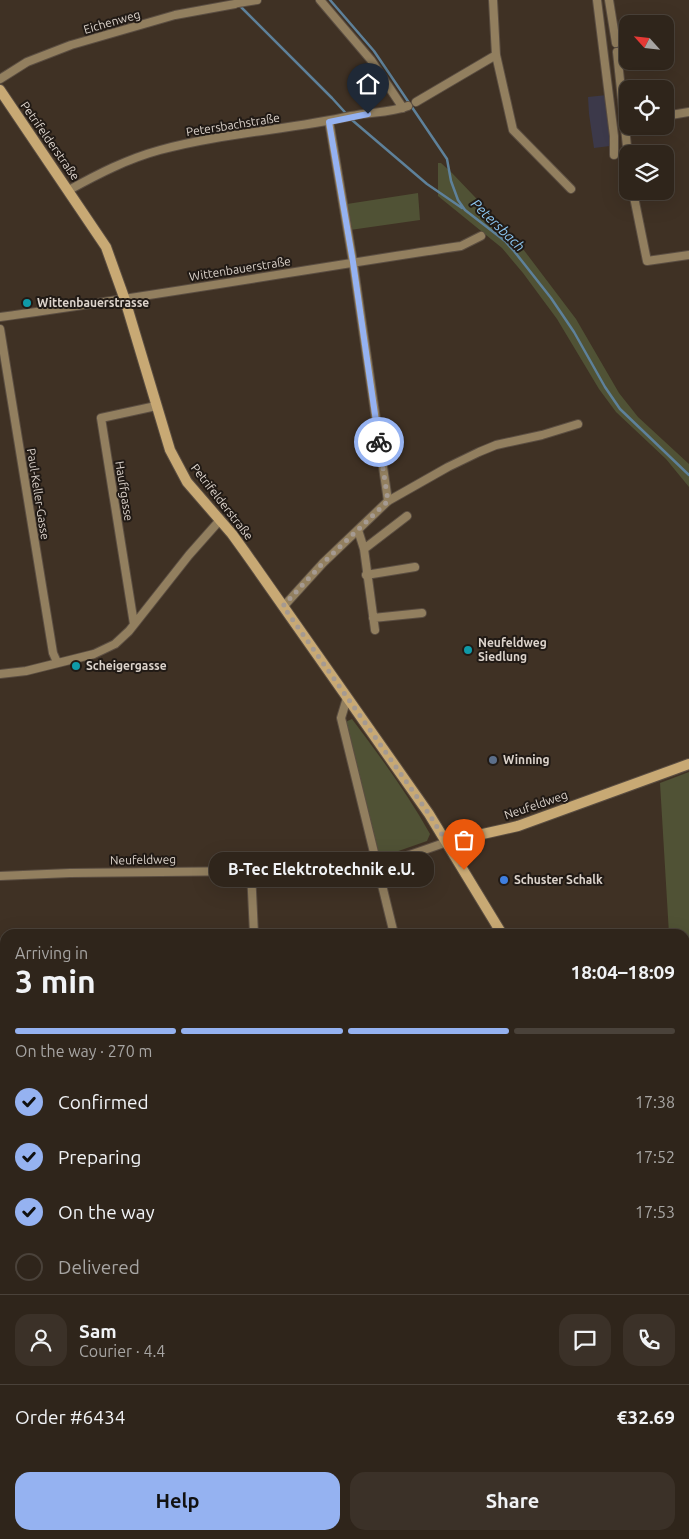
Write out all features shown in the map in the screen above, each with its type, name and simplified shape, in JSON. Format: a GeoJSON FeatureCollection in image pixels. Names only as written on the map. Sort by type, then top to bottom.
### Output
{"type":"FeatureCollection","features":[{"type":"Feature","properties":{"kind":"main road","name":"Petrifelderstraße"},"geometry":{"type":"LineString","coordinates":[[0,90],[106,247],[125,300],[170,450],[187,482],[245,552],[283,606],[447,842],[499,929]]}},
{"type":"Feature","properties":{"kind":"main road","name":"Neufeldweg"},"geometry":{"type":"LineString","coordinates":[[447,842],[518,826],[689,764]]}},
{"type":"Feature","properties":{"kind":"street","name":"Eichenweg"},"geometry":{"type":"LineString","coordinates":[[0,79],[27,62],[71,45],[175,15],[258,0]]}},
{"type":"Feature","properties":{"kind":"street","name":"Petersbachstraße"},"geometry":{"type":"LineString","coordinates":[[69,190],[113,166],[158,150],[203,139],[329,122],[350,116],[405,107],[371,60],[320,0]]}},
{"type":"Feature","properties":{"kind":"street"},"geometry":{"type":"LineString","coordinates":[[493,0],[496,55],[513,130],[571,189]]}},
{"type":"Feature","properties":{"kind":"street"},"geometry":{"type":"LineString","coordinates":[[597,0],[614,136],[614,155]]}},
{"type":"Feature","properties":{"kind":"street"},"geometry":{"type":"LineString","coordinates":[[609,0],[616,43]]}},
{"type":"Feature","properties":{"kind":"street"},"geometry":{"type":"LineString","coordinates":[[617,52],[621,80]]}},
{"type":"Feature","properties":{"kind":"street"},"geometry":{"type":"LineString","coordinates":[[416,102],[496,55]]}},
{"type":"Feature","properties":{"kind":"street"},"geometry":{"type":"LineString","coordinates":[[674,114],[689,112]]}},
{"type":"Feature","properties":{"kind":"street"},"geometry":{"type":"LineString","coordinates":[[329,122],[353,262],[388,501]]}},
{"type":"Feature","properties":{"kind":"street"},"geometry":{"type":"LineString","coordinates":[[635,200],[647,261],[689,255]]}},
{"type":"Feature","properties":{"kind":"street","name":"Wittenbauerstraße"},"geometry":{"type":"LineString","coordinates":[[0,317],[125,300],[461,246],[481,236]]}},
{"type":"Feature","properties":{"kind":"street","name":"Paul-Keller-Gasse"},"geometry":{"type":"LineString","coordinates":[[0,329],[52,653],[57,662]]}},
{"type":"Feature","properties":{"kind":"street","name":"Hauffgasse"},"geometry":{"type":"LineString","coordinates":[[134,624],[101,418],[156,406]]}},
{"type":"Feature","properties":{"kind":"street"},"geometry":{"type":"LineString","coordinates":[[283,606],[323,563],[388,501],[479,452],[496,446],[542,436],[578,424]]}},
{"type":"Feature","properties":{"kind":"street"},"geometry":{"type":"LineString","coordinates":[[364,549],[407,516]]}},
{"type":"Feature","properties":{"kind":"street"},"geometry":{"type":"LineString","coordinates":[[0,674],[26,671],[94,654],[115,644],[134,624],[189,555],[220,520]]}},
{"type":"Feature","properties":{"kind":"street"},"geometry":{"type":"LineString","coordinates":[[358,530],[364,549],[366,575],[375,630]]}},
{"type":"Feature","properties":{"kind":"street"},"geometry":{"type":"LineString","coordinates":[[366,575],[415,567]]}},
{"type":"Feature","properties":{"kind":"street"},"geometry":{"type":"LineString","coordinates":[[373,618],[422,613]]}},
{"type":"Feature","properties":{"kind":"street"},"geometry":{"type":"LineString","coordinates":[[347,698],[341,718],[393,929]]}},
{"type":"Feature","properties":{"kind":"street","name":"Neufeldweg"},"geometry":{"type":"LineString","coordinates":[[0,876],[70,873],[251,871],[378,866],[447,842]]}},
{"type":"Feature","properties":{"kind":"street"},"geometry":{"type":"LineString","coordinates":[[251,871],[254,929]]}},
{"type":"Feature","properties":{"kind":"shaded area"},"geometry":{"type":"Polygon","coordinates":[[[607,95],[611,130],[610,146],[594,148],[588,97],[607,95]]]}},
{"type":"Feature","properties":{"kind":"green space"},"geometry":{"type":"Polygon","coordinates":[[[438,163],[441,163],[452,173],[517,241],[576,319],[619,393],[638,417],[689,464],[689,487],[666,459],[616,412],[599,389],[557,319],[502,248],[438,196],[438,163]]]}},
{"type":"Feature","properties":{"kind":"green space"},"geometry":{"type":"Polygon","coordinates":[[[418,193],[420,220],[350,230],[347,204],[418,193]]]}},
{"type":"Feature","properties":{"kind":"green space"},"geometry":{"type":"Polygon","coordinates":[[[352,719],[412,804],[430,834],[427,841],[387,855],[383,855],[378,851],[343,723],[352,719]]]}},
{"type":"Feature","properties":{"kind":"green space"},"geometry":{"type":"Polygon","coordinates":[[[689,772],[689,929],[669,929],[660,783],[689,772]]]}},
{"type":"Feature","properties":{"kind":"waterway","name":"Petersbach"},"geometry":{"type":"LineString","coordinates":[[330,0],[374,51],[447,159],[451,181],[458,200],[465,210],[505,241],[514,251],[551,298],[574,332],[605,387],[620,409],[689,475]]}},
{"type":"Feature","properties":{"kind":"waterway"},"geometry":{"type":"LineString","coordinates":[[239,5],[352,120],[427,184],[462,208]]}},
{"type":"Feature","properties":{"kind":"way so far"},"geometry":{"type":"LineString","coordinates":[[379,442],[388,501],[323,563],[283,606],[429,814],[464,870]]}},
{"type":"Feature","properties":{"kind":"place","name":"Wittenbauerstrasse"},"geometry":{"type":"Point","coordinates":[27,303]}},
{"type":"Feature","properties":{"kind":"place","name":"Neufeldweg Siedlung"},"geometry":{"type":"Point","coordinates":[468,650]}},
{"type":"Feature","properties":{"kind":"place","name":"Scheigergasse"},"geometry":{"type":"Point","coordinates":[76,666]}},
{"type":"Feature","properties":{"kind":"place","name":"Winning"},"geometry":{"type":"Point","coordinates":[493,760]}},
{"type":"Feature","properties":{"kind":"place","name":"B-Tec Elektrotechnik e.U."},"geometry":{"type":"Point","coordinates":[464,870]}},
{"type":"Feature","properties":{"kind":"place","name":"Schuster Schalk"},"geometry":{"type":"Point","coordinates":[504,880]}},
{"type":"Feature","properties":{"kind":"route"},"geometry":{"type":"LineString","coordinates":[[368,114],[329,122],[353,262],[379,442]]}}]}
